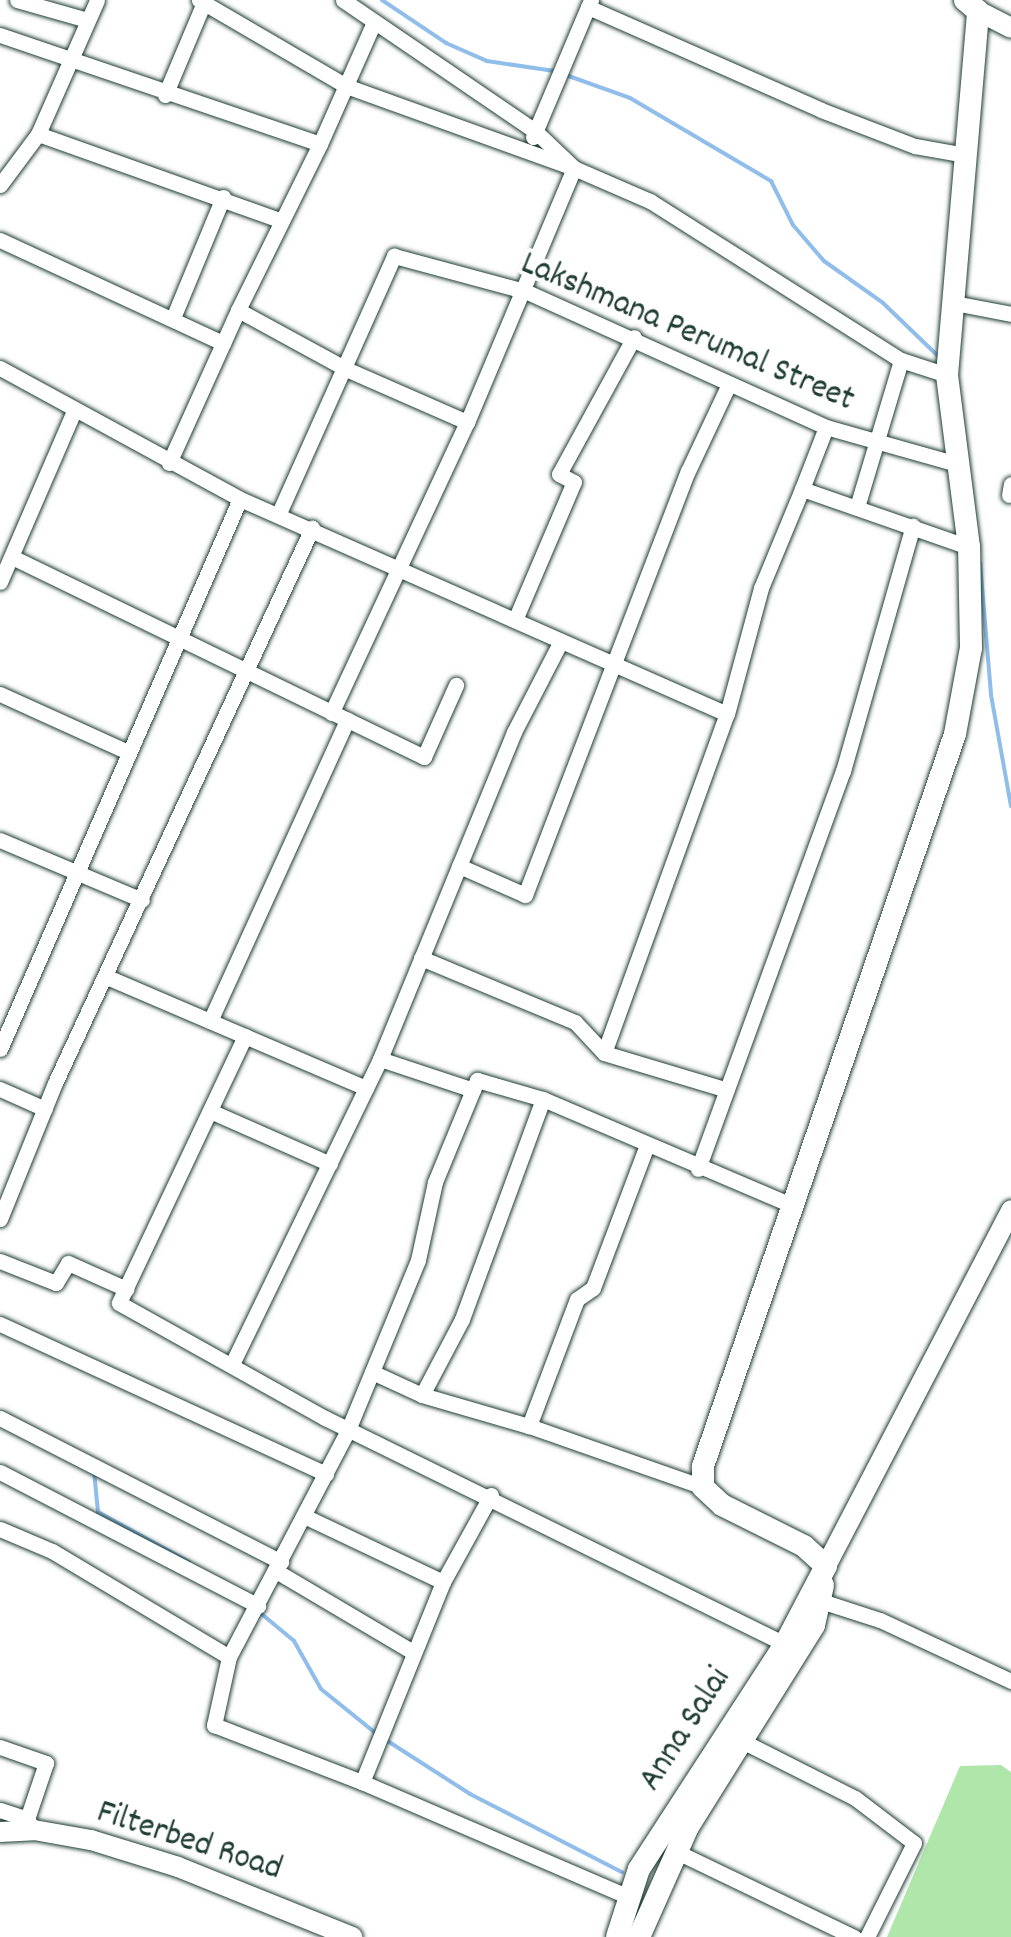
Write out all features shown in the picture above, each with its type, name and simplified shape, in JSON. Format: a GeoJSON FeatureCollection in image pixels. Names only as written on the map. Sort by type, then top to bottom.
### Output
{"type":"FeatureCollection","features":[{"type":"Feature","properties":{"kind":"highway"},"geometry":{"type":"LineString","coordinates":[[826,1566],[804,1546],[722,1506],[703,1487],[703,1466],[955,734],[971,648],[969,547],[947,375],[966,156],[971,5]]}},
{"type":"Feature","properties":{"kind":"highway","name":"Anna Salai"},"geometry":{"type":"LineString","coordinates":[[639,1937],[674,1851],[814,1625],[826,1566]]}},
{"type":"Feature","properties":{"kind":"highway","name":"Anna Salai"},"geometry":{"type":"LineString","coordinates":[[617,1937],[639,1869],[785,1644],[826,1566]]}},
{"type":"Feature","properties":{"kind":"main road"},"geometry":{"type":"LineString","coordinates":[[971,5],[1011,28]]}},
{"type":"Feature","properties":{"kind":"main road","name":"Anna Salai"},"geometry":{"type":"LineString","coordinates":[[826,1566],[1011,1210]]}},
{"type":"Feature","properties":{"kind":"main road","name":"Filterbed Road"},"geometry":{"type":"LineString","coordinates":[[0,1832],[30,1825],[178,1867],[352,1937]]}},
{"type":"Feature","properties":{"kind":"street"},"geometry":{"type":"LineString","coordinates":[[17,0],[87,20]]}},
{"type":"Feature","properties":{"kind":"street"},"geometry":{"type":"LineString","coordinates":[[3,176],[38,134],[97,0]]}},
{"type":"Feature","properties":{"kind":"street"},"geometry":{"type":"LineString","coordinates":[[343,0],[536,131],[574,168]]}},
{"type":"Feature","properties":{"kind":"street"},"geometry":{"type":"LineString","coordinates":[[165,95],[202,1],[346,86],[528,148],[650,201],[901,360],[947,375]]}},
{"type":"Feature","properties":{"kind":"street"},"geometry":{"type":"LineString","coordinates":[[528,148],[589,3],[836,116],[915,146],[966,156]]}},
{"type":"Feature","properties":{"kind":"street"},"geometry":{"type":"LineString","coordinates":[[169,463],[374,22]]}},
{"type":"Feature","properties":{"kind":"street"},"geometry":{"type":"LineString","coordinates":[[0,36],[165,95],[320,144]]}},
{"type":"Feature","properties":{"kind":"street"},"geometry":{"type":"LineString","coordinates":[[38,134],[280,220]]}},
{"type":"Feature","properties":{"kind":"street"},"geometry":{"type":"LineString","coordinates":[[331,712],[467,422],[574,168]]}},
{"type":"Feature","properties":{"kind":"street"},"geometry":{"type":"LineString","coordinates":[[172,318],[223,197]]}},
{"type":"Feature","properties":{"kind":"street"},"geometry":{"type":"LineString","coordinates":[[0,240],[223,344]]}},
{"type":"Feature","properties":{"kind":"street","name":"Lakshmana Perumal Street"},"geometry":{"type":"LineString","coordinates":[[348,370],[394,256],[525,291],[826,426],[871,444],[957,464]]}},
{"type":"Feature","properties":{"kind":"street"},"geometry":{"type":"LineString","coordinates":[[954,304],[1011,314]]}},
{"type":"Feature","properties":{"kind":"street"},"geometry":{"type":"LineString","coordinates":[[238,310],[348,370],[467,422]]}},
{"type":"Feature","properties":{"kind":"street"},"geometry":{"type":"LineString","coordinates":[[514,620],[574,482],[559,474],[634,337]]}},
{"type":"Feature","properties":{"kind":"street"},"geometry":{"type":"LineString","coordinates":[[857,507],[871,444],[901,360]]}},
{"type":"Feature","properties":{"kind":"street"},"geometry":{"type":"LineString","coordinates":[[0,368],[73,413],[240,499],[280,513],[616,669],[727,714]]}},
{"type":"Feature","properties":{"kind":"street"},"geometry":{"type":"LineString","coordinates":[[280,513],[348,370]]}},
{"type":"Feature","properties":{"kind":"street"},"geometry":{"type":"LineString","coordinates":[[459,866],[525,896],[616,669],[688,471],[728,384]]}},
{"type":"Feature","properties":{"kind":"street"},"geometry":{"type":"LineString","coordinates":[[0,582],[73,413]]}},
{"type":"Feature","properties":{"kind":"street"},"geometry":{"type":"LineString","coordinates":[[604,1053],[727,714],[761,588],[826,426]]}},
{"type":"Feature","properties":{"kind":"street"},"geometry":{"type":"LineString","coordinates":[[802,489],[969,547]]}},
{"type":"Feature","properties":{"kind":"street"},"geometry":{"type":"LineString","coordinates":[[0,1049],[240,499]]}},
{"type":"Feature","properties":{"kind":"street"},"geometry":{"type":"LineString","coordinates":[[698,1169],[842,771],[913,526]]}},
{"type":"Feature","properties":{"kind":"street"},"geometry":{"type":"LineString","coordinates":[[0,1219],[7,1181],[107,978],[312,528]]}},
{"type":"Feature","properties":{"kind":"street"},"geometry":{"type":"LineString","coordinates":[[12,557],[424,757],[456,685]]}},
{"type":"Feature","properties":{"kind":"street"},"geometry":{"type":"LineString","coordinates":[[233,1362],[380,1059],[514,732],[560,643]]}},
{"type":"Feature","properties":{"kind":"street"},"geometry":{"type":"LineString","coordinates":[[0,694],[128,752]]}},
{"type":"Feature","properties":{"kind":"street"},"geometry":{"type":"LineString","coordinates":[[210,1021],[346,720]]}},
{"type":"Feature","properties":{"kind":"street"},"geometry":{"type":"LineString","coordinates":[[0,840],[142,900]]}},
{"type":"Feature","properties":{"kind":"street"},"geometry":{"type":"LineString","coordinates":[[422,958],[575,1022],[604,1053],[727,1090]]}},
{"type":"Feature","properties":{"kind":"street"},"geometry":{"type":"LineString","coordinates":[[107,978],[366,1088]]}},
{"type":"Feature","properties":{"kind":"street"},"geometry":{"type":"LineString","coordinates":[[246,1036],[119,1303],[233,1362],[348,1430],[491,1495],[785,1644]]}},
{"type":"Feature","properties":{"kind":"street"},"geometry":{"type":"LineString","coordinates":[[380,1059],[473,1090]]}},
{"type":"Feature","properties":{"kind":"street"},"geometry":{"type":"LineString","coordinates":[[629,1897],[362,1782],[214,1724],[228,1657],[348,1430],[418,1260],[436,1182],[477,1080],[543,1100],[698,1169],[794,1206]]}},
{"type":"Feature","properties":{"kind":"street"},"geometry":{"type":"LineString","coordinates":[[0,1088],[45,1109]]}},
{"type":"Feature","properties":{"kind":"street"},"geometry":{"type":"LineString","coordinates":[[422,1395],[462,1319],[543,1100]]}},
{"type":"Feature","properties":{"kind":"street"},"geometry":{"type":"LineString","coordinates":[[210,1111],[330,1164]]}},
{"type":"Feature","properties":{"kind":"street"},"geometry":{"type":"LineString","coordinates":[[529,1426],[577,1299],[593,1288],[646,1145]]}},
{"type":"Feature","properties":{"kind":"street"},"geometry":{"type":"LineString","coordinates":[[0,1261],[56,1284],[68,1263],[126,1289]]}},
{"type":"Feature","properties":{"kind":"street"},"geometry":{"type":"LineString","coordinates":[[0,1324],[326,1474]]}},
{"type":"Feature","properties":{"kind":"street"},"geometry":{"type":"LineString","coordinates":[[372,1372],[422,1395],[529,1426],[703,1487]]}},
{"type":"Feature","properties":{"kind":"street"},"geometry":{"type":"LineString","coordinates":[[0,1418],[278,1566],[413,1652]]}},
{"type":"Feature","properties":{"kind":"street"},"geometry":{"type":"LineString","coordinates":[[0,1472],[258,1606]]}},
{"type":"Feature","properties":{"kind":"street"},"geometry":{"type":"LineString","coordinates":[[362,1782],[443,1582],[491,1495]]}},
{"type":"Feature","properties":{"kind":"street"},"geometry":{"type":"LineString","coordinates":[[304,1516],[443,1582]]}},
{"type":"Feature","properties":{"kind":"street"},"geometry":{"type":"LineString","coordinates":[[0,1528],[52,1551],[228,1657]]}},
{"type":"Feature","properties":{"kind":"street"},"geometry":{"type":"LineString","coordinates":[[821,1602],[880,1620],[1011,1682]]}},
{"type":"Feature","properties":{"kind":"street"},"geometry":{"type":"LineString","coordinates":[[744,1742],[855,1798],[914,1843],[867,1937]]}},
{"type":"Feature","properties":{"kind":"street"},"geometry":{"type":"LineString","coordinates":[[0,1747],[46,1764],[30,1825],[0,1810]]}},
{"type":"Feature","properties":{"kind":"street"},"geometry":{"type":"LineString","coordinates":[[674,1851],[854,1937]]}},
{"type":"Feature","properties":{"kind":"green space"},"geometry":{"type":"Polygon","coordinates":[[[1001,1765],[1011,1772],[1011,1937],[887,1937],[960,1766],[1001,1765]]]}},
{"type":"Feature","properties":{"kind":"waterway"},"geometry":{"type":"LineString","coordinates":[[382,0],[446,43],[487,61],[554,71]]}},
{"type":"Feature","properties":{"kind":"waterway"},"geometry":{"type":"LineString","coordinates":[[563,74],[630,98],[771,181],[793,225],[824,261],[883,303],[938,356]]}},
{"type":"Feature","properties":{"kind":"waterway"},"geometry":{"type":"LineString","coordinates":[[980,563],[991,695],[1011,806]]}},
{"type":"Feature","properties":{"kind":"waterway"},"geometry":{"type":"LineString","coordinates":[[94,1471],[98,1512],[189,1562]]}},
{"type":"Feature","properties":{"kind":"waterway"},"geometry":{"type":"LineString","coordinates":[[258,1611],[294,1641],[321,1689],[378,1735]]}},
{"type":"Feature","properties":{"kind":"waterway"},"geometry":{"type":"LineString","coordinates":[[386,1740],[470,1794],[622,1872]]}}]}
